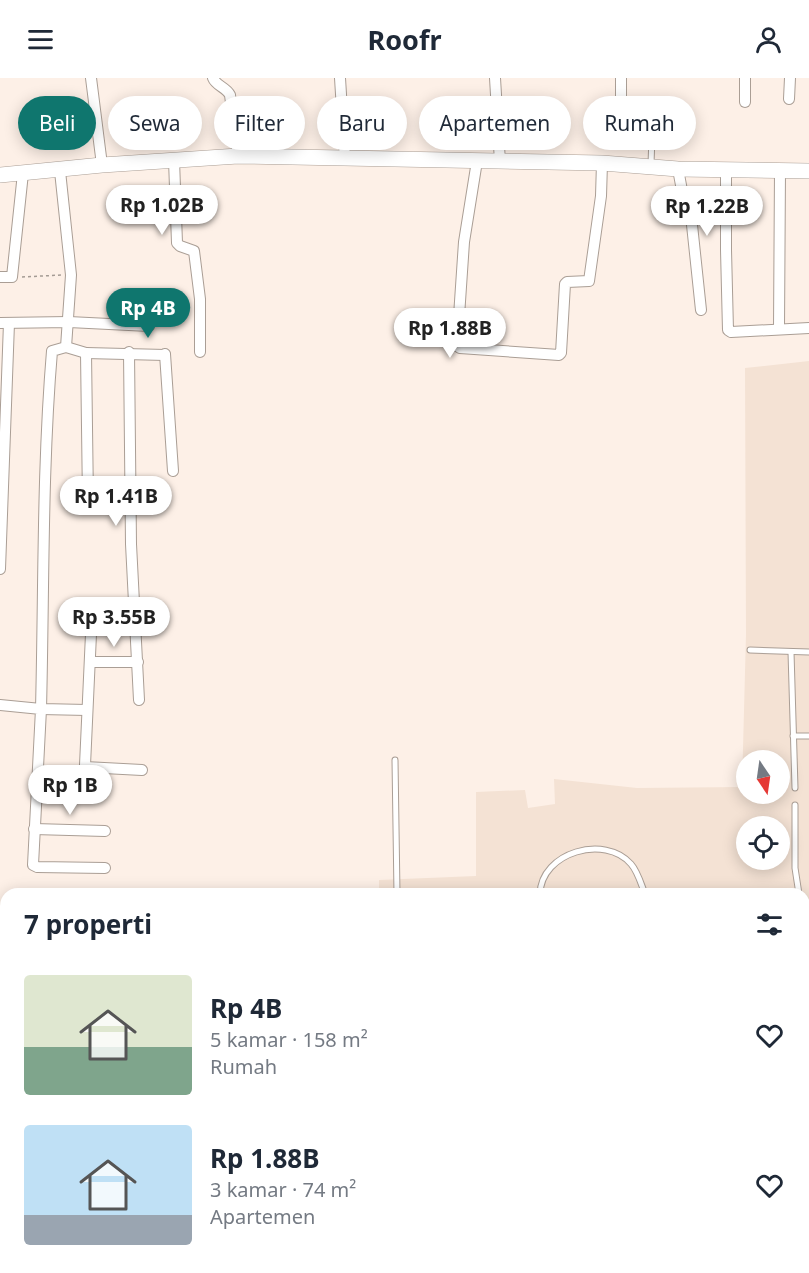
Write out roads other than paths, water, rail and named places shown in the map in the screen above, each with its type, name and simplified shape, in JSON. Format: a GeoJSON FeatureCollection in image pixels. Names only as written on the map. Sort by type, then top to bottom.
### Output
{"type":"FeatureCollection","features":[{"type":"Feature","properties":{"kind":"street"},"geometry":{"type":"LineString","coordinates":[[91,78],[102,165]]}},
{"type":"Feature","properties":{"kind":"street"},"geometry":{"type":"LineString","coordinates":[[213,78],[214,82],[227,90],[230,96],[238,156]]}},
{"type":"Feature","properties":{"kind":"street"},"geometry":{"type":"LineString","coordinates":[[340,78],[345,159]]}},
{"type":"Feature","properties":{"kind":"street"},"geometry":{"type":"LineString","coordinates":[[495,78],[500,162]]}},
{"type":"Feature","properties":{"kind":"street"},"geometry":{"type":"LineString","coordinates":[[621,78],[621,96]]}},
{"type":"Feature","properties":{"kind":"street"},"geometry":{"type":"LineString","coordinates":[[745,78],[745,102]]}},
{"type":"Feature","properties":{"kind":"street"},"geometry":{"type":"LineString","coordinates":[[789,99],[790,78]]}},
{"type":"Feature","properties":{"kind":"street"},"geometry":{"type":"LineString","coordinates":[[0,176],[102,165],[238,156],[602,163],[678,169],[809,171]]}},
{"type":"Feature","properties":{"kind":"street"},"geometry":{"type":"LineString","coordinates":[[174,160],[177,243],[194,251],[200,299],[201,352]]}},
{"type":"Feature","properties":{"kind":"street"},"geometry":{"type":"LineString","coordinates":[[477,161],[464,242],[457,346],[559,355],[561,353],[565,284],[589,280],[601,196],[602,163]]}},
{"type":"Feature","properties":{"kind":"street"},"geometry":{"type":"LineString","coordinates":[[678,169],[683,196],[690,206],[701,310]]}},
{"type":"Feature","properties":{"kind":"street"},"geometry":{"type":"LineString","coordinates":[[726,170],[728,330],[731,332],[809,328]]}},
{"type":"Feature","properties":{"kind":"street"},"geometry":{"type":"LineString","coordinates":[[60,171],[71,275],[66,347]]}},
{"type":"Feature","properties":{"kind":"street"},"geometry":{"type":"LineString","coordinates":[[780,171],[780,328]]}},
{"type":"Feature","properties":{"kind":"street"},"geometry":{"type":"LineString","coordinates":[[6,277],[23,173]]}},
{"type":"Feature","properties":{"kind":"street"},"geometry":{"type":"LineString","coordinates":[[0,569],[5,323],[69,322],[149,326]]}},
{"type":"Feature","properties":{"kind":"street"},"geometry":{"type":"LineString","coordinates":[[105,868],[37,867],[33,865],[41,709],[43,524],[52,351],[66,347],[86,353],[165,354],[173,471]]}},
{"type":"Feature","properties":{"kind":"street"},"geometry":{"type":"LineString","coordinates":[[129,352],[131,544],[139,700]]}},
{"type":"Feature","properties":{"kind":"street"},"geometry":{"type":"LineString","coordinates":[[86,353],[88,501]]}},
{"type":"Feature","properties":{"kind":"street"},"geometry":{"type":"LineString","coordinates":[[36,788],[73,790],[84,787],[91,634]]}},
{"type":"Feature","properties":{"kind":"street"},"geometry":{"type":"LineString","coordinates":[[90,662],[138,662]]}},
{"type":"Feature","properties":{"kind":"street"},"geometry":{"type":"LineString","coordinates":[[0,705],[87,710]]}},
{"type":"Feature","properties":{"kind":"street"},"geometry":{"type":"LineString","coordinates":[[85,767],[142,770]]}},
{"type":"Feature","properties":{"kind":"street"},"geometry":{"type":"LineString","coordinates":[[34,829],[105,831]]}},
{"type":"Feature","properties":{"kind":"lane"},"geometry":{"type":"LineString","coordinates":[[651,150],[651,166]]}},
{"type":"Feature","properties":{"kind":"lane"},"geometry":{"type":"LineString","coordinates":[[750,650],[809,652]]}},
{"type":"Feature","properties":{"kind":"lane"},"geometry":{"type":"LineString","coordinates":[[791,652],[795,788]]}},
{"type":"Feature","properties":{"kind":"lane"},"geometry":{"type":"LineString","coordinates":[[794,736],[809,736]]}},
{"type":"Feature","properties":{"kind":"lane"},"geometry":{"type":"LineString","coordinates":[[395,760],[397,888]]}},
{"type":"Feature","properties":{"kind":"lane"},"geometry":{"type":"LineString","coordinates":[[795,806],[795,868],[798,888]]}},
{"type":"Feature","properties":{"kind":"lane"},"geometry":{"type":"LineString","coordinates":[[541,888],[549,872],[562,857],[582,851],[602,849],[617,854],[631,864],[643,888]]}}]}
